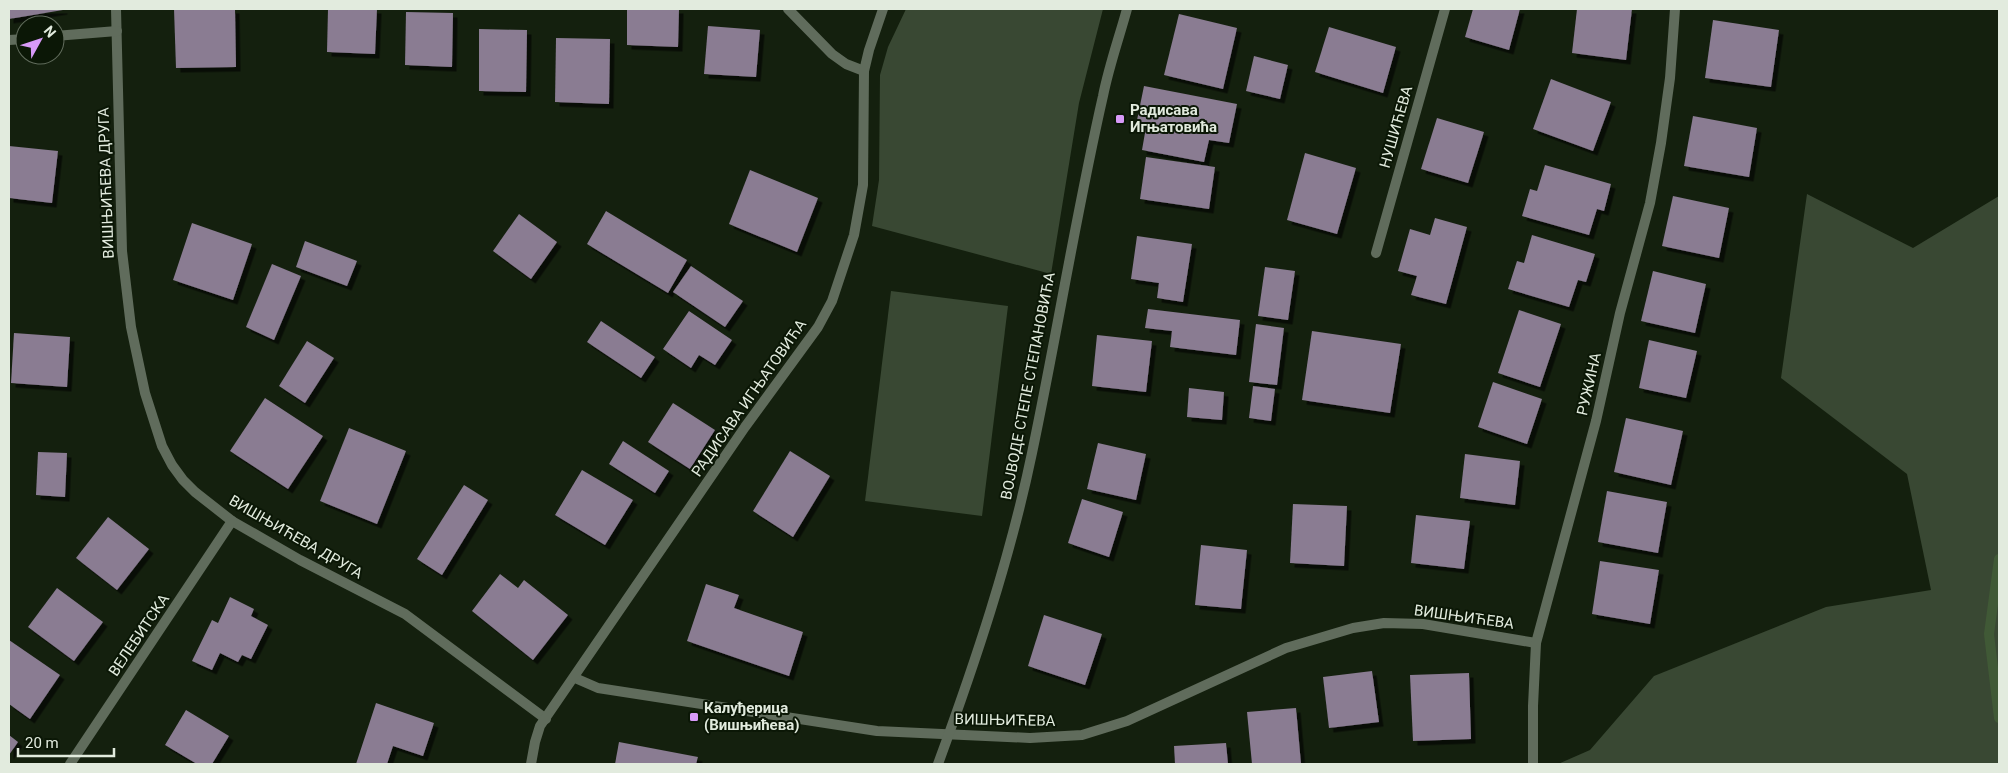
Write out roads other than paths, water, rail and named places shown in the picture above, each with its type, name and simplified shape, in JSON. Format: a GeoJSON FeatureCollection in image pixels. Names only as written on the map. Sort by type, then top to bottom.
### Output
{"type":"FeatureCollection","features":[{"type":"Feature","properties":{"kind":"street","name":"ВИШЊИЋЕВА ДРУГА"},"geometry":{"type":"LineString","coordinates":[[116,9],[122,251],[131,326],[145,392],[159,439],[172,465],[195,492],[232,521],[300,560],[405,614],[546,719]]}},
{"type":"Feature","properties":{"kind":"street"},"geometry":{"type":"LineString","coordinates":[[788,9],[832,54],[846,64],[864,71]]}},
{"type":"Feature","properties":{"kind":"street","name":"РАДИСАВА ИГЊАТОВИЋА"},"geometry":{"type":"LineString","coordinates":[[531,764],[540,726],[575,678],[745,427],[818,327],[832,301],[854,235],[863,185],[864,71],[883,9]]}},
{"type":"Feature","properties":{"kind":"street","name":"ВОЈВОДЕ СТЕПЕ СТЕПАНОВИЋА"},"geometry":{"type":"LineString","coordinates":[[938,764],[988,614],[1016,519],[1032,454],[1062,292],[1103,94],[1127,9]]}},
{"type":"Feature","properties":{"kind":"street","name":"НУШИЋЕВА"},"geometry":{"type":"LineString","coordinates":[[1376,253],[1445,9]]}},
{"type":"Feature","properties":{"kind":"street","name":"РУЖИНА"},"geometry":{"type":"LineString","coordinates":[[1533,764],[1536,644],[1596,421],[1620,313],[1650,203],[1670,78],[1675,9]]}},
{"type":"Feature","properties":{"kind":"street"},"geometry":{"type":"LineString","coordinates":[[65,35],[118,31]]}},
{"type":"Feature","properties":{"kind":"street","name":"ВЕЛЕБИТСКА"},"geometry":{"type":"LineString","coordinates":[[70,764],[232,521]]}},
{"type":"Feature","properties":{"kind":"street","name":"ВИШЊИЋЕВА"},"geometry":{"type":"LineString","coordinates":[[575,678],[598,688],[877,731],[1030,738],[1082,735],[1127,720],[1286,648],[1353,628],[1384,623],[1423,624],[1536,644]]}},
{"type":"Feature","properties":{"kind":"waterway"},"geometry":{"type":"LineString","coordinates":[[1999,559],[1989,634],[1999,718]]}},
{"type":"Feature","properties":{"kind":"place","name":"Радисава Игњатовића"},"geometry":{"type":"Point","coordinates":[1120,119]}},
{"type":"Feature","properties":{"kind":"place","name":"Калуђерица (Вишњићева)"},"geometry":{"type":"Point","coordinates":[694,717]}}]}
